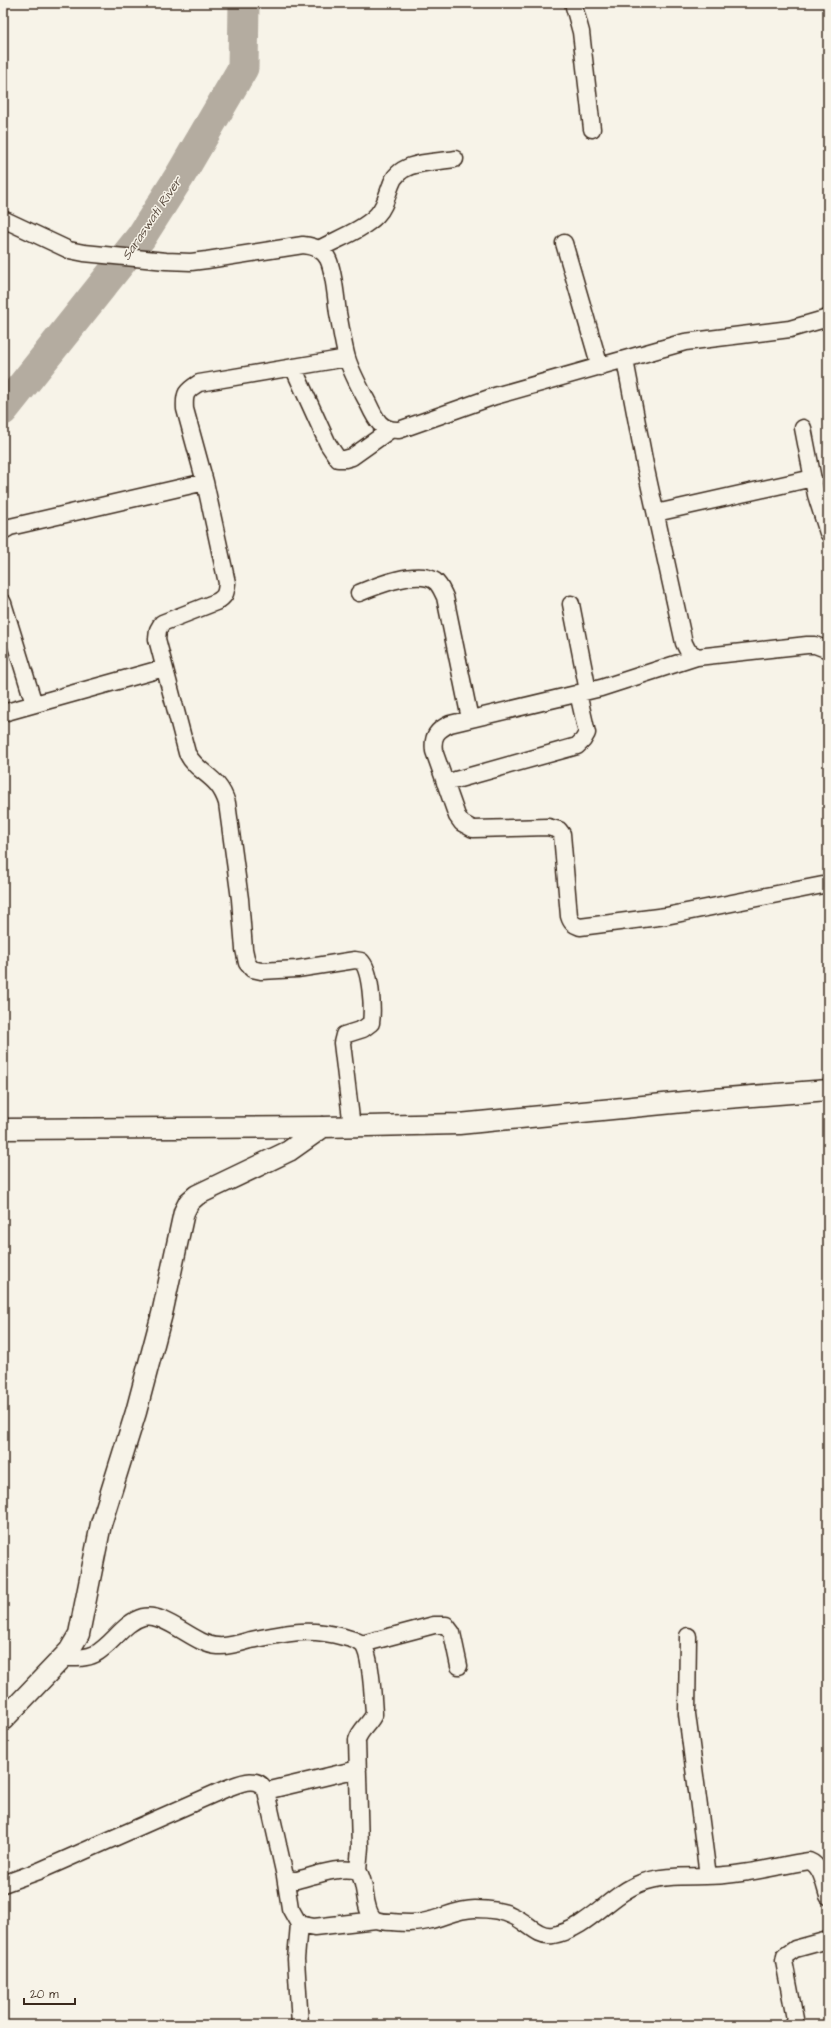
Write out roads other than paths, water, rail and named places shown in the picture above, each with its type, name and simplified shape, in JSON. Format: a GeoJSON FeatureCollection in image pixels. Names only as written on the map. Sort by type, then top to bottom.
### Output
{"type":"FeatureCollection","features":[{"type":"Feature","properties":{"kind":"street"},"geometry":{"type":"LineString","coordinates":[[573,3],[581,32],[592,129]]}},
{"type":"Feature","properties":{"kind":"street"},"geometry":{"type":"LineString","coordinates":[[319,249],[376,217],[381,211],[394,177],[404,168],[455,159]]}},
{"type":"Feature","properties":{"kind":"street"},"geometry":{"type":"LineString","coordinates":[[3,219],[58,246],[84,253],[166,261],[190,262],[303,246],[313,246],[319,249],[329,260],[347,358],[353,375],[374,416],[381,425],[390,430]]}},
{"type":"Feature","properties":{"kind":"street"},"geometry":{"type":"LineString","coordinates":[[564,243],[600,367]]}},
{"type":"Feature","properties":{"kind":"street"},"geometry":{"type":"LineString","coordinates":[[293,367],[328,444],[338,459],[345,460],[352,457],[390,430],[410,426],[495,396],[685,342],[790,329],[828,318]]}},
{"type":"Feature","properties":{"kind":"street"},"geometry":{"type":"LineString","coordinates":[[347,358],[199,383],[188,390],[184,398],[185,409],[205,482],[227,583],[226,593],[224,598],[216,602],[162,623],[158,630],[157,640],[187,753],[190,759],[219,784],[227,803],[240,899],[244,949],[247,963],[252,969],[261,971],[297,969],[355,960],[361,961],[368,970],[372,1015],[371,1023],[363,1028],[344,1035],[342,1044],[352,1127]]}},
{"type":"Feature","properties":{"kind":"street"},"geometry":{"type":"LineString","coordinates":[[625,360],[684,644],[688,651],[697,657]]}},
{"type":"Feature","properties":{"kind":"street"},"geometry":{"type":"LineString","coordinates":[[803,428],[820,509],[828,533]]}},
{"type":"Feature","properties":{"kind":"street"},"geometry":{"type":"LineString","coordinates":[[656,513],[813,478]]}},
{"type":"Feature","properties":{"kind":"street"},"geometry":{"type":"LineString","coordinates":[[3,531],[10,527],[205,482]]}},
{"type":"Feature","properties":{"kind":"street"},"geometry":{"type":"LineString","coordinates":[[359,593],[385,583],[416,578],[434,580],[441,587],[445,597],[470,719]]}},
{"type":"Feature","properties":{"kind":"street"},"geometry":{"type":"LineString","coordinates":[[3,603],[34,704]]}},
{"type":"Feature","properties":{"kind":"street"},"geometry":{"type":"LineString","coordinates":[[445,784],[577,746],[587,733],[572,604]]}},
{"type":"Feature","properties":{"kind":"street"},"geometry":{"type":"LineString","coordinates":[[828,650],[816,645],[807,645],[697,657],[583,692],[450,724],[440,729],[436,733],[433,742],[434,751],[445,784],[462,823],[473,829],[548,826],[560,830],[562,834],[568,916],[570,921],[575,926],[580,927],[666,916],[828,884]]}},
{"type":"Feature","properties":{"kind":"street"},"geometry":{"type":"LineString","coordinates":[[3,713],[164,668]]}},
{"type":"Feature","properties":{"kind":"street"},"geometry":{"type":"LineString","coordinates":[[3,1128],[352,1127],[459,1124],[714,1099],[828,1090]]}},
{"type":"Feature","properties":{"kind":"street"},"geometry":{"type":"LineString","coordinates":[[3,1720],[62,1658],[75,1642],[78,1634],[101,1524],[136,1412],[162,1314],[184,1212],[189,1202],[197,1195],[289,1151],[323,1127]]}},
{"type":"Feature","properties":{"kind":"street"},"geometry":{"type":"LineString","coordinates":[[62,1658],[86,1657],[96,1653],[133,1622],[142,1617],[159,1619],[213,1646],[227,1646],[300,1631],[339,1636],[355,1640],[362,1644],[367,1656],[374,1714],[372,1719],[358,1734],[360,1847],[358,1871],[362,1877],[368,1911],[376,1920]]}},
{"type":"Feature","properties":{"kind":"street"},"geometry":{"type":"LineString","coordinates":[[362,1644],[434,1625],[446,1625],[452,1633],[459,1666]]}},
{"type":"Feature","properties":{"kind":"street"},"geometry":{"type":"LineString","coordinates":[[688,1636],[687,1714],[708,1876]]}},
{"type":"Feature","properties":{"kind":"street"},"geometry":{"type":"LineString","coordinates":[[266,1791],[358,1769]]}},
{"type":"Feature","properties":{"kind":"street"},"geometry":{"type":"LineString","coordinates":[[3,1884],[34,1873],[247,1781],[255,1781],[263,1785],[266,1791],[285,1876],[290,1908],[299,1924],[296,1959],[300,2025]]}},
{"type":"Feature","properties":{"kind":"street"},"geometry":{"type":"LineString","coordinates":[[299,1924],[314,1927],[376,1920],[411,1923],[431,1920],[458,1911],[475,1909],[513,1915],[537,1932],[550,1936],[571,1930],[639,1884],[664,1878],[754,1872],[809,1861],[815,1863],[819,1868],[828,1896]]}},
{"type":"Feature","properties":{"kind":"street"},"geometry":{"type":"LineString","coordinates":[[285,1876],[291,1880],[297,1880],[336,1870],[358,1871]]}},
{"type":"Feature","properties":{"kind":"street"},"geometry":{"type":"LineString","coordinates":[[792,2025],[795,2019],[784,1961],[785,1956],[795,1949],[828,1940]]}},
{"type":"Feature","properties":{"kind":"waterway","name":"Saraswati River"},"geometry":{"type":"LineString","coordinates":[[3,410],[141,237],[181,174],[243,68],[244,3]]}}]}
